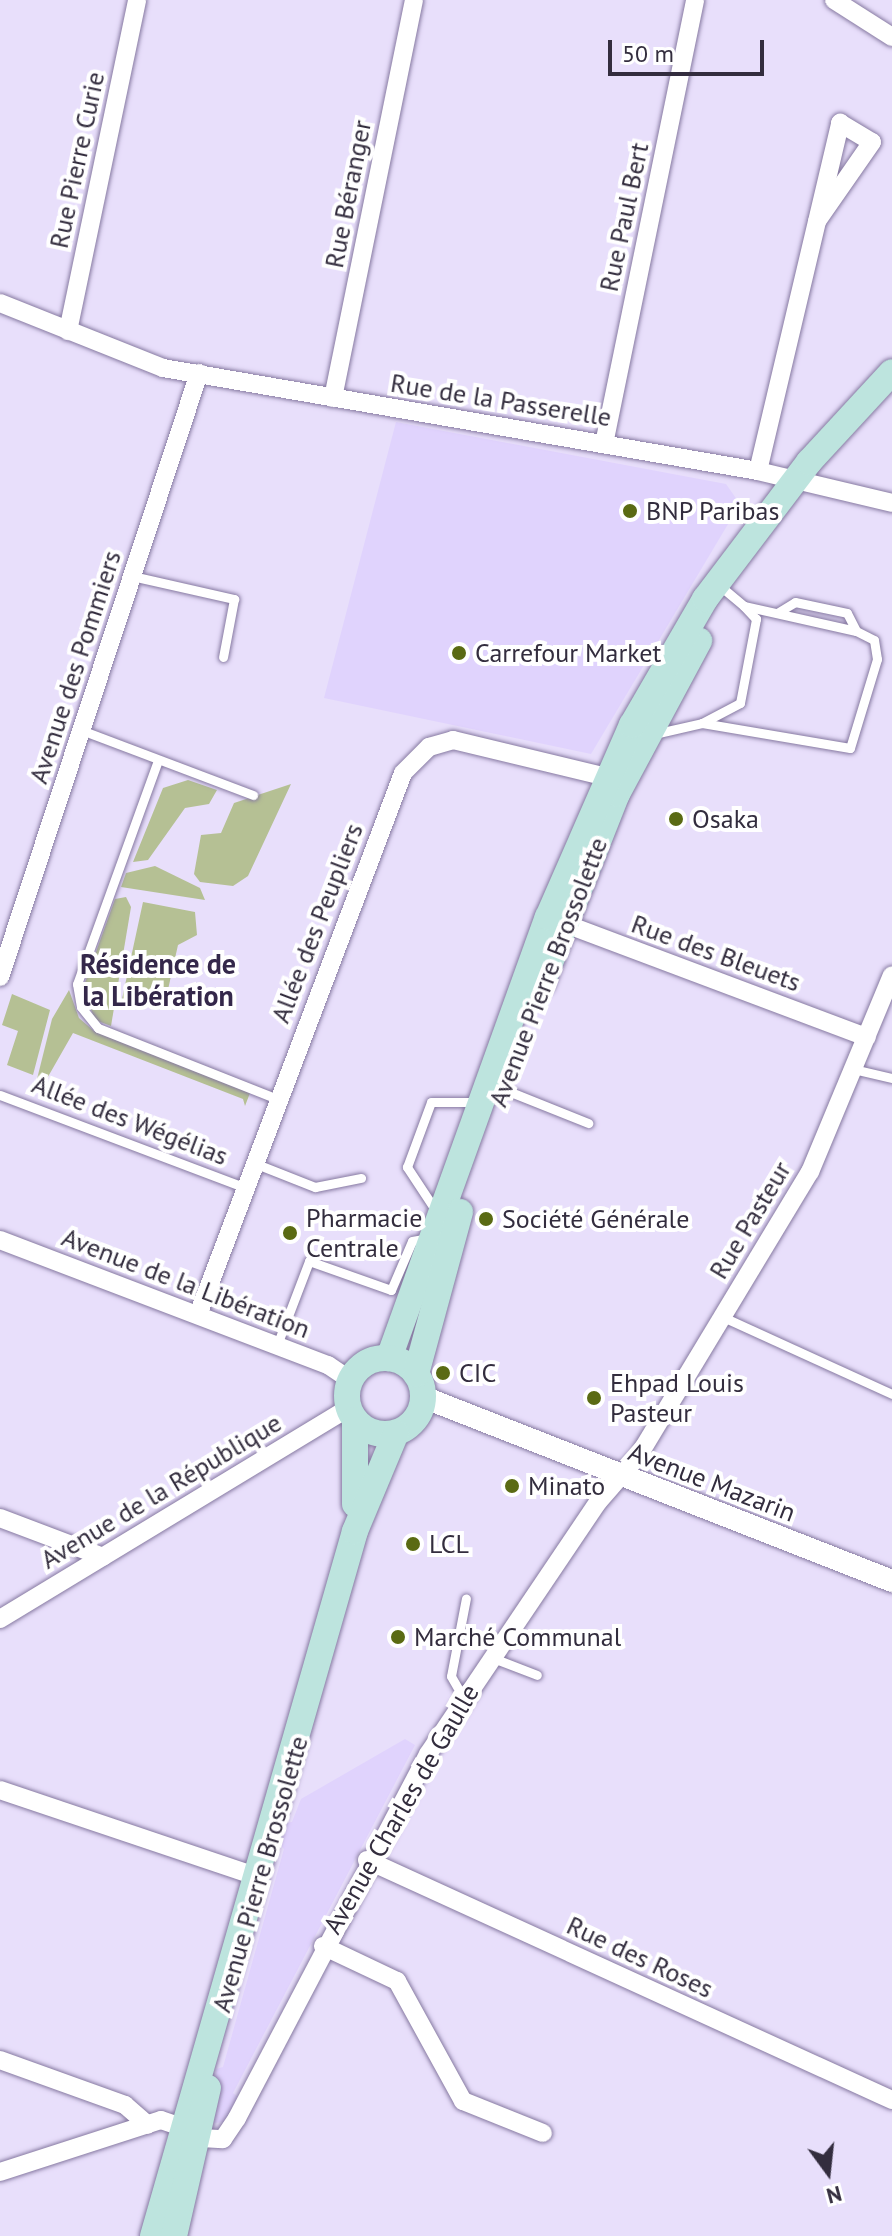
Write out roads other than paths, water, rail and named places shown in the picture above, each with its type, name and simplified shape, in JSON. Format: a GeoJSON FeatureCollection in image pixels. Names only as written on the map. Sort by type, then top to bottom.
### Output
{"type":"FeatureCollection","features":[{"type":"Feature","properties":{"kind":"main road","name":"Avenue Pierre Brossolette"},"geometry":{"type":"LineString","coordinates":[[389,1358],[556,920],[615,779],[641,728],[719,608],[721,587],[793,483],[892,372]]}},
{"type":"Feature","properties":{"kind":"main road","name":"Avenue Pierre Brossolette"},"geometry":{"type":"LineString","coordinates":[[419,1386],[442,1271],[489,1094]]}},
{"type":"Feature","properties":{"kind":"main road"},"geometry":{"type":"LineString","coordinates":[[436,1228],[442,1271]]}},
{"type":"Feature","properties":{"kind":"main road"},"geometry":{"type":"LineString","coordinates":[[389,1358],[419,1386],[410,1425],[396,1433],[380,1434],[352,1414],[350,1380],[364,1364],[389,1358]]}},
{"type":"Feature","properties":{"kind":"main road","name":"Avenue Pierre Brossolette"},"geometry":{"type":"LineString","coordinates":[[352,1414],[355,1531]]}},
{"type":"Feature","properties":{"kind":"main road","name":"Avenue Pierre Brossolette"},"geometry":{"type":"LineString","coordinates":[[162,2229],[173,2128],[205,2069],[355,1531],[396,1433]]}},
{"type":"Feature","properties":{"kind":"street","name":"Rue Pierre Curie"},"geometry":{"type":"LineString","coordinates":[[68,331],[137,0]]}},
{"type":"Feature","properties":{"kind":"street","name":"Rue Béranger"},"geometry":{"type":"LineString","coordinates":[[333,398],[414,0]]}},
{"type":"Feature","properties":{"kind":"street","name":"Rue Paul Bert"},"geometry":{"type":"LineString","coordinates":[[604,444],[695,0]]}},
{"type":"Feature","properties":{"kind":"street"},"geometry":{"type":"LineString","coordinates":[[834,0],[892,37]]}},
{"type":"Feature","properties":{"kind":"street"},"geometry":{"type":"LineString","coordinates":[[758,471],[840,123],[872,142],[817,221]]}},
{"type":"Feature","properties":{"kind":"street","name":"Rue de la Passerelle"},"geometry":{"type":"LineString","coordinates":[[0,303],[68,331],[199,373],[758,471],[793,483],[892,503]]}},
{"type":"Feature","properties":{"kind":"street","name":"Avenue des Pommiers"},"geometry":{"type":"LineString","coordinates":[[0,977],[199,373]]}},
{"type":"Feature","properties":{"kind":"street","name":"Allée des Peupliers"},"geometry":{"type":"LineString","coordinates":[[198,1315],[253,1162],[403,773],[419,754],[453,740],[615,779]]}},
{"type":"Feature","properties":{"kind":"street","name":"Rue des Bleuets"},"geometry":{"type":"LineString","coordinates":[[556,920],[867,1037]]}},
{"type":"Feature","properties":{"kind":"street","name":"Rue Pasteur"},"geometry":{"type":"LineString","coordinates":[[620,1476],[723,1317],[810,1172],[857,1070],[867,1037],[890,995],[892,975]]}},
{"type":"Feature","properties":{"kind":"street","name":"Avenue de la Libération"},"geometry":{"type":"LineString","coordinates":[[0,1240],[277,1345],[350,1380]]}},
{"type":"Feature","properties":{"kind":"street","name":"Avenue Mazarin"},"geometry":{"type":"LineString","coordinates":[[419,1386],[620,1476],[892,1581]]}},
{"type":"Feature","properties":{"kind":"street","name":"Avenue de la République"},"geometry":{"type":"LineString","coordinates":[[0,1619],[352,1414]]}},
{"type":"Feature","properties":{"kind":"street","name":"Avenue Charles de Gaulle"},"geometry":{"type":"LineString","coordinates":[[173,2128],[223,2139],[237,2118],[367,1860],[463,1697],[620,1476]]}},
{"type":"Feature","properties":{"kind":"street"},"geometry":{"type":"LineString","coordinates":[[0,1518],[103,1557]]}},
{"type":"Feature","properties":{"kind":"street"},"geometry":{"type":"LineString","coordinates":[[0,1790],[259,1877]]}},
{"type":"Feature","properties":{"kind":"street","name":"Rue des Roses"},"geometry":{"type":"LineString","coordinates":[[367,1860],[892,2100]]}},
{"type":"Feature","properties":{"kind":"street"},"geometry":{"type":"LineString","coordinates":[[323,1946],[397,1981],[463,2101],[543,2133]]}},
{"type":"Feature","properties":{"kind":"street"},"geometry":{"type":"LineString","coordinates":[[0,2060],[125,2105],[173,2128]]}},
{"type":"Feature","properties":{"kind":"street"},"geometry":{"type":"LineString","coordinates":[[0,2172],[173,2128]]}},
{"type":"Feature","properties":{"kind":"lane"},"geometry":{"type":"LineString","coordinates":[[132,576],[234,599],[223,657]]}},
{"type":"Feature","properties":{"kind":"lane"},"geometry":{"type":"LineString","coordinates":[[702,723],[740,703],[756,619],[721,587]]}},
{"type":"Feature","properties":{"kind":"lane"},"geometry":{"type":"LineString","coordinates":[[777,613],[795,602],[847,613],[856,631]]}},
{"type":"Feature","properties":{"kind":"lane"},"geometry":{"type":"LineString","coordinates":[[641,728],[702,723],[850,748],[877,659],[874,640],[856,631],[744,606]]}},
{"type":"Feature","properties":{"kind":"lane"},"geometry":{"type":"LineString","coordinates":[[81,730],[157,763],[253,795]]}},
{"type":"Feature","properties":{"kind":"lane"},"geometry":{"type":"LineString","coordinates":[[157,763],[77,984],[81,1007],[110,1034],[277,1099]]}},
{"type":"Feature","properties":{"kind":"lane"},"geometry":{"type":"LineString","coordinates":[[857,1070],[892,1078]]}},
{"type":"Feature","properties":{"kind":"lane"},"geometry":{"type":"LineString","coordinates":[[277,1345],[309,1261],[391,1290],[412,1241],[436,1228],[407,1167],[431,1102],[489,1094],[588,1123]]}},
{"type":"Feature","properties":{"kind":"lane","name":"Allée des Wégélias"},"geometry":{"type":"LineString","coordinates":[[0,1095],[244,1187]]}},
{"type":"Feature","properties":{"kind":"lane"},"geometry":{"type":"LineString","coordinates":[[253,1162],[315,1187],[361,1178]]}},
{"type":"Feature","properties":{"kind":"lane"},"geometry":{"type":"LineString","coordinates":[[723,1317],[892,1394]]}},
{"type":"Feature","properties":{"kind":"lane"},"geometry":{"type":"LineString","coordinates":[[463,1697],[451,1676],[466,1598]]}},
{"type":"Feature","properties":{"kind":"lane"},"geometry":{"type":"LineString","coordinates":[[490,1657],[537,1675]]}},
{"type":"Feature","properties":{"kind":"place","name":"BNP Paribas"},"geometry":{"type":"Point","coordinates":[630,511]}},
{"type":"Feature","properties":{"kind":"place","name":"Carrefour Market"},"geometry":{"type":"Point","coordinates":[459,653]}},
{"type":"Feature","properties":{"kind":"place","name":"Osaka"},"geometry":{"type":"Point","coordinates":[676,819]}},
{"type":"Feature","properties":{"kind":"place","name":"Société Générale"},"geometry":{"type":"Point","coordinates":[486,1219]}},
{"type":"Feature","properties":{"kind":"place","name":"Pharmacie Centrale"},"geometry":{"type":"Point","coordinates":[290,1233]}},
{"type":"Feature","properties":{"kind":"place","name":"CIC"},"geometry":{"type":"Point","coordinates":[443,1373]}},
{"type":"Feature","properties":{"kind":"place","name":"Ehpad Louis Pasteur"},"geometry":{"type":"Point","coordinates":[594,1398]}},
{"type":"Feature","properties":{"kind":"place","name":"Minato"},"geometry":{"type":"Point","coordinates":[512,1486]}},
{"type":"Feature","properties":{"kind":"place","name":"LCL"},"geometry":{"type":"Point","coordinates":[413,1544]}},
{"type":"Feature","properties":{"kind":"place","name":"Marché Communal"},"geometry":{"type":"Point","coordinates":[398,1637]}},
{"type":"Feature","properties":{"kind":"district","name":"Résidence de la Libération"},"geometry":{"type":"Point","coordinates":[158,980]}}]}
